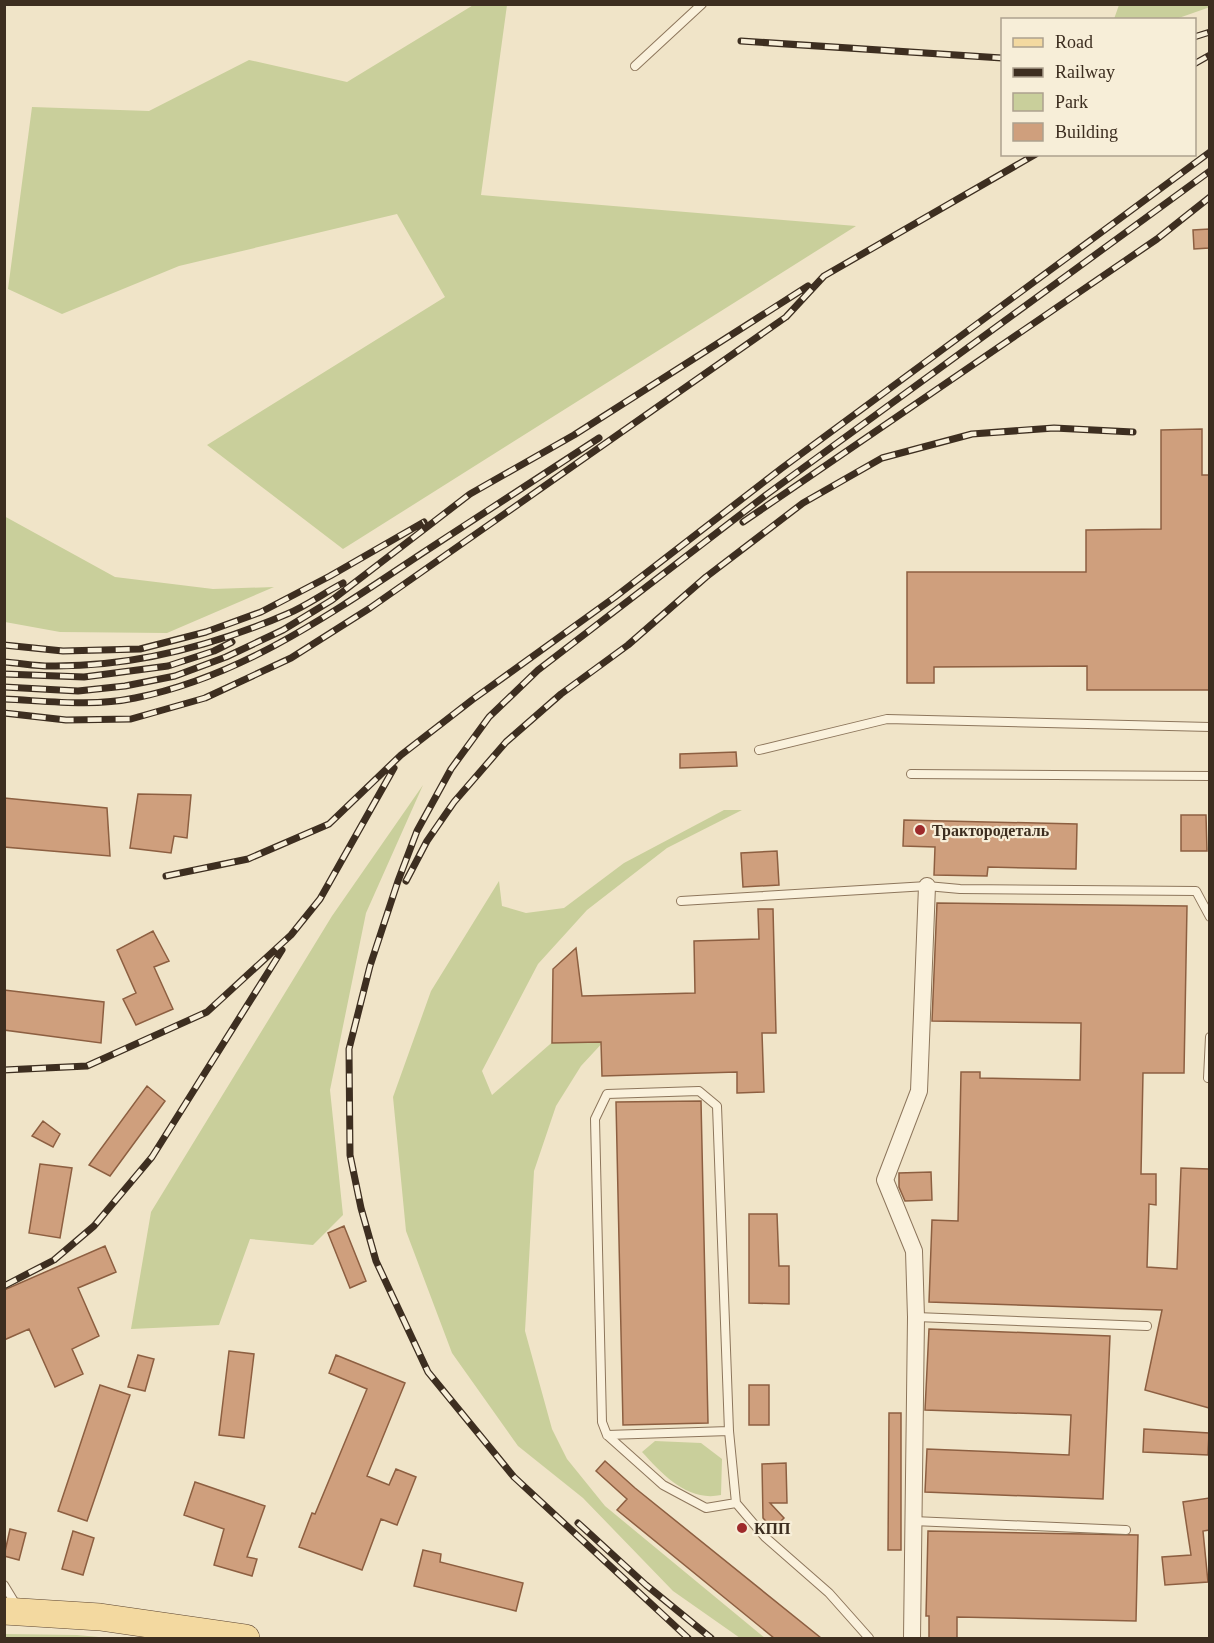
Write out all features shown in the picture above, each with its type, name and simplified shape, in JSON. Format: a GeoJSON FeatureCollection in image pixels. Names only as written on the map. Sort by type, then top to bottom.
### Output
{"type":"FeatureCollection","features":[{"type":"Feature","properties":{"kind":"main road"},"geometry":{"type":"LineString","coordinates":[[12,1611],[100,1617],[246,1638]]}},
{"type":"Feature","properties":{"kind":"street"},"geometry":{"type":"LineString","coordinates":[[912,1638],[915,1251],[885,1180],[919,1091],[927,886]]}},
{"type":"Feature","properties":{"kind":"lane"},"geometry":{"type":"LineString","coordinates":[[635,66],[702,4]]}},
{"type":"Feature","properties":{"kind":"lane"},"geometry":{"type":"LineString","coordinates":[[759,750],[887,719],[1209,727]]}},
{"type":"Feature","properties":{"kind":"lane"},"geometry":{"type":"LineString","coordinates":[[911,774],[1209,776]]}},
{"type":"Feature","properties":{"kind":"lane"},"geometry":{"type":"LineString","coordinates":[[681,901],[927,886],[960,889],[1196,891],[1209,917]]}},
{"type":"Feature","properties":{"kind":"lane"},"geometry":{"type":"LineString","coordinates":[[1208,1078],[1209,1037]]}},
{"type":"Feature","properties":{"kind":"lane"},"geometry":{"type":"LineString","coordinates":[[736,1503],[706,1508],[663,1485],[607,1435],[602,1422],[596,1119],[607,1094],[699,1091],[717,1106],[729,1431],[736,1503],[765,1537],[829,1593],[869,1638]]}},
{"type":"Feature","properties":{"kind":"lane"},"geometry":{"type":"LineString","coordinates":[[916,1317],[1147,1326]]}},
{"type":"Feature","properties":{"kind":"lane"},"geometry":{"type":"LineString","coordinates":[[607,1435],[729,1431]]}},
{"type":"Feature","properties":{"kind":"lane"},"geometry":{"type":"LineString","coordinates":[[913,1521],[1126,1530]]}},
{"type":"Feature","properties":{"kind":"lane"},"geometry":{"type":"LineString","coordinates":[[4,1585],[12,1611]]}},
{"type":"Feature","properties":{"kind":"green space"},"geometry":{"type":"Polygon","coordinates":[[[475,4],[507,5],[481,195],[856,226],[343,549],[207,445],[445,297],[397,214],[179,266],[62,314],[8,289],[32,107],[149,111],[249,60],[347,82],[475,4]]]}},
{"type":"Feature","properties":{"kind":"green space"},"geometry":{"type":"Polygon","coordinates":[[[1209,4],[1210,7],[1179,18],[1114,18],[1119,5],[1209,4]]]}},
{"type":"Feature","properties":{"kind":"green space"},"geometry":{"type":"Polygon","coordinates":[[[4,516],[115,577],[213,589],[274,587],[167,633],[60,632],[5,622],[4,516]]]}},
{"type":"Feature","properties":{"kind":"green space"},"geometry":{"type":"Polygon","coordinates":[[[423,785],[366,913],[330,1090],[343,1215],[313,1245],[250,1239],[219,1325],[131,1329],[151,1212],[332,916],[423,785]]]}},
{"type":"Feature","properties":{"kind":"green space"},"geometry":{"type":"Polygon","coordinates":[[[724,810],[742,810],[667,848],[587,910],[538,964],[482,1071],[492,1095],[557,1038],[606,1039],[581,1066],[556,1106],[534,1171],[525,1331],[552,1429],[567,1459],[605,1506],[765,1638],[740,1638],[673,1591],[583,1498],[518,1446],[452,1353],[406,1231],[393,1097],[431,991],[499,881],[502,906],[526,913],[564,908],[624,863],[724,810]]]}},
{"type":"Feature","properties":{"kind":"green space"},"geometry":{"type":"Polygon","coordinates":[[[655,1441],[701,1443],[722,1459],[721,1495],[709,1496],[687,1491],[668,1478],[642,1452],[655,1441]]]}},
{"type":"Feature","properties":{"kind":"green space"},"geometry":{"type":"Polygon","coordinates":[[[5,1634],[77,1635],[110,1638],[5,1638],[5,1634]]]}},
{"type":"Feature","properties":{"kind":"building"},"geometry":{"type":"Polygon","coordinates":[[[1209,229],[1209,248],[1194,249],[1193,230],[1209,229]]]}},
{"type":"Feature","properties":{"kind":"building"},"geometry":{"type":"Polygon","coordinates":[[[1202,429],[1202,475],[1209,475],[1209,690],[1087,690],[1087,666],[934,667],[934,683],[907,683],[907,572],[1086,572],[1086,530],[1161,529],[1161,430],[1202,429]]]}},
{"type":"Feature","properties":{"kind":"building"},"geometry":{"type":"Polygon","coordinates":[[[736,752],[737,766],[680,768],[680,754],[736,752]]]}},
{"type":"Feature","properties":{"kind":"building"},"geometry":{"type":"Polygon","coordinates":[[[138,794],[191,795],[187,838],[174,836],[171,853],[130,848],[138,794]]]}},
{"type":"Feature","properties":{"kind":"building"},"geometry":{"type":"Polygon","coordinates":[[[4,798],[107,808],[110,856],[4,847],[4,798]]]}},
{"type":"Feature","properties":{"kind":"building"},"geometry":{"type":"Polygon","coordinates":[[[1181,815],[1206,815],[1207,851],[1181,851],[1181,815]]]}},
{"type":"Feature","properties":{"kind":"building"},"geometry":{"type":"Polygon","coordinates":[[[904,820],[1077,824],[1076,869],[988,867],[987,876],[934,875],[935,847],[903,846],[904,820]]]}},
{"type":"Feature","properties":{"kind":"building"},"geometry":{"type":"Polygon","coordinates":[[[777,851],[779,885],[743,887],[741,853],[777,851]]]}},
{"type":"Feature","properties":{"kind":"building"},"geometry":{"type":"Polygon","coordinates":[[[937,903],[1187,906],[1184,1073],[1143,1073],[1141,1174],[1156,1174],[1156,1205],[1149,1204],[1147,1267],[1177,1269],[1181,1168],[1209,1169],[1209,1408],[1145,1390],[1162,1310],[929,1302],[932,1220],[958,1221],[961,1072],[980,1072],[980,1078],[1080,1080],[1081,1023],[932,1021],[937,903]]]}},
{"type":"Feature","properties":{"kind":"building"},"geometry":{"type":"Polygon","coordinates":[[[758,909],[773,909],[776,1033],[762,1033],[764,1092],[737,1093],[737,1072],[602,1076],[601,1042],[552,1043],[553,969],[576,948],[582,996],[695,993],[694,941],[759,939],[758,909]]]}},
{"type":"Feature","properties":{"kind":"building"},"geometry":{"type":"Polygon","coordinates":[[[153,931],[169,961],[154,967],[173,1009],[136,1025],[123,999],[136,993],[117,950],[153,931]]]}},
{"type":"Feature","properties":{"kind":"building"},"geometry":{"type":"Polygon","coordinates":[[[4,990],[104,1002],[101,1043],[4,1030],[4,990]]]}},
{"type":"Feature","properties":{"kind":"building"},"geometry":{"type":"Polygon","coordinates":[[[147,1086],[165,1101],[110,1176],[89,1165],[147,1086]]]}},
{"type":"Feature","properties":{"kind":"building"},"geometry":{"type":"Polygon","coordinates":[[[701,1101],[708,1423],[623,1425],[616,1102],[701,1101]]]}},
{"type":"Feature","properties":{"kind":"building"},"geometry":{"type":"Polygon","coordinates":[[[43,1121],[60,1134],[53,1147],[32,1136],[43,1121]]]}},
{"type":"Feature","properties":{"kind":"building"},"geometry":{"type":"Polygon","coordinates":[[[40,1164],[72,1168],[60,1238],[29,1233],[40,1164]]]}},
{"type":"Feature","properties":{"kind":"building"},"geometry":{"type":"Polygon","coordinates":[[[931,1172],[932,1200],[905,1201],[899,1187],[899,1173],[931,1172]]]}},
{"type":"Feature","properties":{"kind":"building"},"geometry":{"type":"Polygon","coordinates":[[[749,1214],[777,1214],[779,1266],[789,1266],[789,1304],[749,1303],[749,1214]]]}},
{"type":"Feature","properties":{"kind":"building"},"geometry":{"type":"Polygon","coordinates":[[[344,1226],[366,1281],[350,1288],[328,1233],[344,1226]]]}},
{"type":"Feature","properties":{"kind":"building"},"geometry":{"type":"Polygon","coordinates":[[[105,1246],[116,1272],[78,1288],[99,1336],[72,1349],[83,1374],[55,1387],[29,1329],[4,1340],[4,1290],[105,1246]]]}},
{"type":"Feature","properties":{"kind":"building"},"geometry":{"type":"Polygon","coordinates":[[[929,1329],[1110,1336],[1103,1499],[925,1492],[927,1449],[1069,1455],[1071,1415],[925,1410],[929,1329]]]}},
{"type":"Feature","properties":{"kind":"building"},"geometry":{"type":"Polygon","coordinates":[[[229,1351],[254,1354],[244,1438],[219,1435],[229,1351]]]}},
{"type":"Feature","properties":{"kind":"building"},"geometry":{"type":"Polygon","coordinates":[[[138,1355],[154,1359],[145,1391],[128,1387],[138,1355]]]}},
{"type":"Feature","properties":{"kind":"building"},"geometry":{"type":"Polygon","coordinates":[[[336,1355],[405,1383],[367,1476],[389,1485],[396,1469],[416,1477],[397,1525],[381,1519],[362,1570],[299,1547],[367,1389],[329,1373],[336,1355]]]}},
{"type":"Feature","properties":{"kind":"building"},"geometry":{"type":"Polygon","coordinates":[[[100,1385],[130,1395],[87,1521],[58,1511],[100,1385]]]}},
{"type":"Feature","properties":{"kind":"building"},"geometry":{"type":"Polygon","coordinates":[[[749,1385],[769,1385],[769,1425],[749,1425],[749,1385]]]}},
{"type":"Feature","properties":{"kind":"building"},"geometry":{"type":"Polygon","coordinates":[[[889,1413],[901,1413],[901,1550],[888,1550],[889,1413]]]}},
{"type":"Feature","properties":{"kind":"building"},"geometry":{"type":"Polygon","coordinates":[[[1144,1429],[1209,1433],[1208,1455],[1143,1452],[1144,1429]]]}},
{"type":"Feature","properties":{"kind":"building"},"geometry":{"type":"Polygon","coordinates":[[[605,1461],[635,1488],[821,1638],[774,1638],[617,1510],[627,1499],[596,1471],[605,1461]]]}},
{"type":"Feature","properties":{"kind":"building"},"geometry":{"type":"Polygon","coordinates":[[[786,1463],[787,1503],[770,1503],[784,1518],[773,1529],[763,1518],[762,1464],[786,1463]]]}},
{"type":"Feature","properties":{"kind":"building"},"geometry":{"type":"Polygon","coordinates":[[[195,1482],[265,1506],[247,1557],[257,1559],[252,1576],[214,1565],[224,1529],[184,1515],[195,1482]]]}},
{"type":"Feature","properties":{"kind":"building"},"geometry":{"type":"Polygon","coordinates":[[[1209,1498],[1209,1530],[1203,1531],[1208,1582],[1165,1585],[1162,1557],[1191,1555],[1183,1502],[1209,1498]]]}},
{"type":"Feature","properties":{"kind":"building"},"geometry":{"type":"Polygon","coordinates":[[[10,1529],[26,1533],[19,1560],[4,1556],[10,1529]]]}},
{"type":"Feature","properties":{"kind":"building"},"geometry":{"type":"Polygon","coordinates":[[[73,1531],[94,1538],[83,1575],[62,1569],[73,1531]]]}},
{"type":"Feature","properties":{"kind":"building"},"geometry":{"type":"Polygon","coordinates":[[[928,1531],[1138,1535],[1136,1621],[957,1617],[957,1638],[929,1638],[929,1616],[926,1616],[928,1531]]]}},
{"type":"Feature","properties":{"kind":"building"},"geometry":{"type":"Polygon","coordinates":[[[423,1550],[441,1554],[440,1562],[523,1583],[516,1611],[414,1586],[423,1550]]]}},
{"type":"Feature","properties":{"kind":"railway"},"geometry":{"type":"LineString","coordinates":[[1196,36],[1210,32]]}},
{"type":"Feature","properties":{"kind":"railway"},"geometry":{"type":"LineString","coordinates":[[741,41],[1001,58]]}},
{"type":"Feature","properties":{"kind":"railway"},"geometry":{"type":"LineString","coordinates":[[1196,63],[1210,55]]}},
{"type":"Feature","properties":{"kind":"railway"},"geometry":{"type":"LineString","coordinates":[[166,876],[248,859],[329,824],[401,755],[472,700],[615,597],[782,468],[1210,152]]}},
{"type":"Feature","properties":{"kind":"railway"},"geometry":{"type":"LineString","coordinates":[[4,713],[66,720],[131,719],[205,698],[291,658],[370,608],[786,317],[824,276],[1033,156]]}},
{"type":"Feature","properties":{"kind":"railway"},"geometry":{"type":"LineString","coordinates":[[688,1638],[514,1477],[428,1372],[376,1261],[361,1208],[350,1155],[349,1049],[370,966],[398,881],[417,831],[451,769],[489,717],[538,670],[766,495],[1210,171]]}},
{"type":"Feature","properties":{"kind":"railway"},"geometry":{"type":"LineString","coordinates":[[743,522],[1157,239],[1210,197]]}},
{"type":"Feature","properties":{"kind":"railway"},"geometry":{"type":"LineString","coordinates":[[4,687],[78,691],[125,686],[175,676],[226,657],[283,630],[332,600],[470,494],[574,435],[808,286]]}},
{"type":"Feature","properties":{"kind":"railway"},"geometry":{"type":"LineString","coordinates":[[406,881],[427,841],[454,802],[506,742],[561,694],[628,645],[706,577],[803,503],[882,458],[972,434],[1054,428],[1133,432]]}},
{"type":"Feature","properties":{"kind":"railway"},"geometry":{"type":"LineString","coordinates":[[4,699],[70,703],[119,701],[174,688],[249,659],[354,598],[599,438]]}},
{"type":"Feature","properties":{"kind":"railway"},"geometry":{"type":"LineString","coordinates":[[4,645],[63,651],[140,649],[206,632],[261,612],[330,576],[424,522]]}},
{"type":"Feature","properties":{"kind":"railway"},"geometry":{"type":"LineString","coordinates":[[4,662],[44,666],[80,665],[111,663],[171,652],[230,636],[294,611],[343,583]]}},
{"type":"Feature","properties":{"kind":"railway"},"geometry":{"type":"LineString","coordinates":[[4,674],[84,677],[168,666],[214,651],[232,642]]}},
{"type":"Feature","properties":{"kind":"railway"},"geometry":{"type":"LineString","coordinates":[[4,1070],[87,1066],[207,1012],[291,935],[320,899],[394,768]]}},
{"type":"Feature","properties":{"kind":"railway"},"geometry":{"type":"LineString","coordinates":[[4,1286],[54,1260],[94,1226],[152,1157],[282,950]]}},
{"type":"Feature","properties":{"kind":"railway"},"geometry":{"type":"LineString","coordinates":[[578,1523],[646,1585],[711,1638]]}},
{"type":"Feature","properties":{"kind":"place","name":"Трактородеталь"},"geometry":{"type":"Point","coordinates":[920,830]}},
{"type":"Feature","properties":{"kind":"place","name":"КПП"},"geometry":{"type":"Point","coordinates":[742,1528]}}]}
